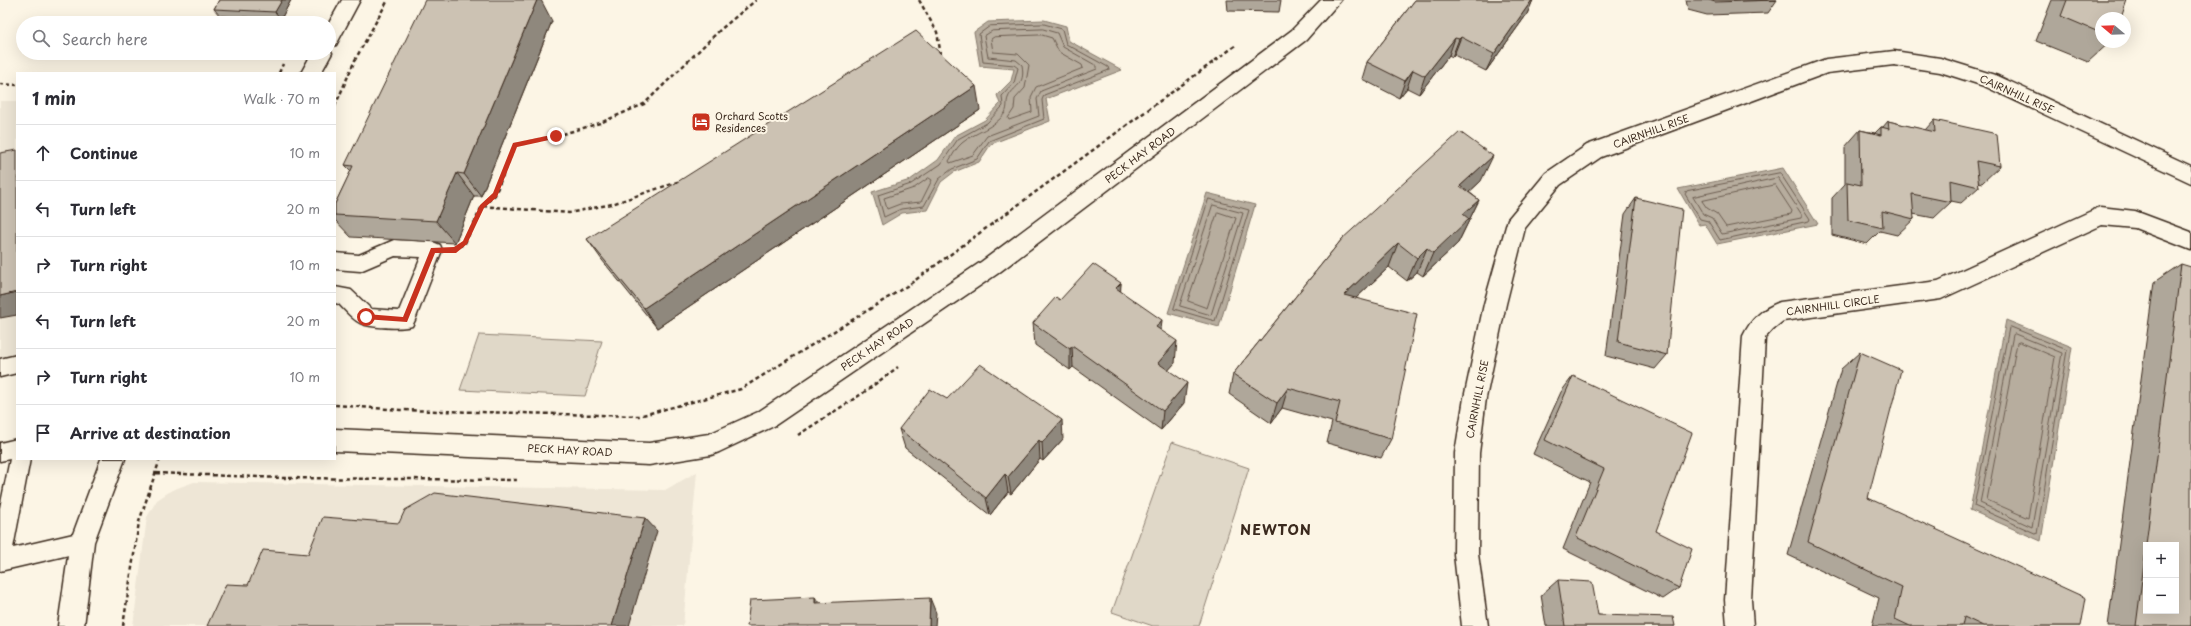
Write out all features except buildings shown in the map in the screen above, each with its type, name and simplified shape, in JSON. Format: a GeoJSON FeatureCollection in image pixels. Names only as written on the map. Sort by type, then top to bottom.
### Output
{"type":"FeatureCollection","features":[{"type":"Feature","properties":{"kind":"street"},"geometry":{"type":"LineString","coordinates":[[336,27],[351,0]]}},
{"type":"Feature","properties":{"kind":"street","name":"PECK HAY ROAD"},"geometry":{"type":"LineString","coordinates":[[336,440],[649,454],[711,444],[766,420],[989,268],[1299,35],[1332,0]]}},
{"type":"Feature","properties":{"kind":"street","name":"CAIRNHILL RISE"},"geometry":{"type":"LineString","coordinates":[[1475,626],[1466,554],[1467,453],[1475,398],[1514,225],[1553,179],[1594,151],[1826,66],[1894,58],[1940,65],[1991,81],[2191,175]]}},
{"type":"Feature","properties":{"kind":"street"},"geometry":{"type":"LineString","coordinates":[[311,72],[318,60]]}},
{"type":"Feature","properties":{"kind":"street","name":"CAIRNHILL CIRCLE"},"geometry":{"type":"LineString","coordinates":[[1740,626],[1738,600],[1754,336],[1760,326],[1769,317],[1780,312],[1941,290],[2100,216],[2117,215],[2135,218],[2191,241]]}},
{"type":"Feature","properties":{"kind":"street"},"geometry":{"type":"LineString","coordinates":[[70,626],[82,542],[114,460]]}},
{"type":"Feature","properties":{"kind":"lane"},"geometry":{"type":"LineString","coordinates":[[336,261],[360,263],[394,248],[433,250],[405,320],[366,317],[344,296],[336,295]]}},
{"type":"Feature","properties":{"kind":"lane"},"geometry":{"type":"LineString","coordinates":[[0,368],[16,364]]}},
{"type":"Feature","properties":{"kind":"lane"},"geometry":{"type":"LineString","coordinates":[[0,452],[16,448]]}},
{"type":"Feature","properties":{"kind":"lane"},"geometry":{"type":"LineString","coordinates":[[20,460],[0,561],[82,542]]}},
{"type":"Feature","properties":{"kind":"path"},"geometry":{"type":"LineString","coordinates":[[336,104],[356,60],[388,0]]}},
{"type":"Feature","properties":{"kind":"path"},"geometry":{"type":"LineString","coordinates":[[433,250],[456,250],[465,242],[482,206],[495,195],[515,145],[556,136],[600,123],[644,104],[720,30],[756,0]]}},
{"type":"Feature","properties":{"kind":"path"},"geometry":{"type":"LineString","coordinates":[[919,0],[937,32],[942,62]]}},
{"type":"Feature","properties":{"kind":"path"},"geometry":{"type":"LineString","coordinates":[[336,406],[400,410],[639,416],[741,389],[910,284],[1238,44]]}},
{"type":"Feature","properties":{"kind":"path"},"geometry":{"type":"LineString","coordinates":[[279,72],[284,61]]}},
{"type":"Feature","properties":{"kind":"path"},"geometry":{"type":"LineString","coordinates":[[0,84],[16,85]]}},
{"type":"Feature","properties":{"kind":"path"},"geometry":{"type":"LineString","coordinates":[[482,206],[569,213],[612,204],[683,180]]}},
{"type":"Feature","properties":{"kind":"path"},"geometry":{"type":"LineString","coordinates":[[792,437],[805,432],[850,402],[901,364]]}},
{"type":"Feature","properties":{"kind":"path"},"geometry":{"type":"LineString","coordinates":[[123,626],[139,522],[160,460]]}},
{"type":"Feature","properties":{"kind":"path"},"geometry":{"type":"LineString","coordinates":[[156,473],[282,478],[526,480]]}},
{"type":"Feature","properties":{"kind":"shaded area"},"geometry":{"type":"Polygon","coordinates":[[[0,101],[16,101],[16,360],[0,363],[0,101]]]}},
{"type":"Feature","properties":{"kind":"shaded area"},"geometry":{"type":"Polygon","coordinates":[[[479,335],[602,341],[585,396],[460,390],[479,335]]]}},
{"type":"Feature","properties":{"kind":"shaded area"},"geometry":{"type":"Polygon","coordinates":[[[1172,442],[1249,468],[1199,626],[1153,626],[1112,612],[1172,442]]]}},
{"type":"Feature","properties":{"kind":"shaded area"},"geometry":{"type":"Polygon","coordinates":[[[697,472],[683,626],[133,626],[147,517],[157,500],[172,490],[194,482],[665,490],[697,472]]]}},
{"type":"Feature","properties":{"kind":"water"},"geometry":{"type":"Polygon","coordinates":[[[1044,20],[1066,26],[1069,41],[1122,70],[1046,99],[1050,121],[991,144],[979,162],[954,172],[941,182],[927,210],[902,213],[882,225],[872,192],[910,180],[938,160],[955,136],[985,120],[1000,104],[997,95],[1011,81],[1014,69],[980,66],[974,32],[988,22],[1044,20]]]}},
{"type":"Feature","properties":{"kind":"water"},"geometry":{"type":"Polygon","coordinates":[[[1783,168],[1818,224],[1717,244],[1705,224],[1699,225],[1678,189],[1783,168]]]}},
{"type":"Feature","properties":{"kind":"water"},"geometry":{"type":"Polygon","coordinates":[[[1207,193],[1255,205],[1219,327],[1168,313],[1207,193]]]}},
{"type":"Feature","properties":{"kind":"water"},"geometry":{"type":"Polygon","coordinates":[[[2006,320],[2072,347],[2041,541],[1970,510],[2006,320]]]}},
{"type":"Feature","properties":{"kind":"place","name":"Orchard Scotts Residences"},"geometry":{"type":"Point","coordinates":[701,122]}},
{"type":"Feature","properties":{"kind":"district","name":"NEWTON"},"geometry":{"type":"Point","coordinates":[1276,530]}},
{"type":"Feature","properties":{"kind":"route"},"geometry":{"type":"LineString","coordinates":[[366,317],[405,320],[433,250],[456,250],[465,242],[482,206],[495,195],[515,145],[556,136]]}}]}
